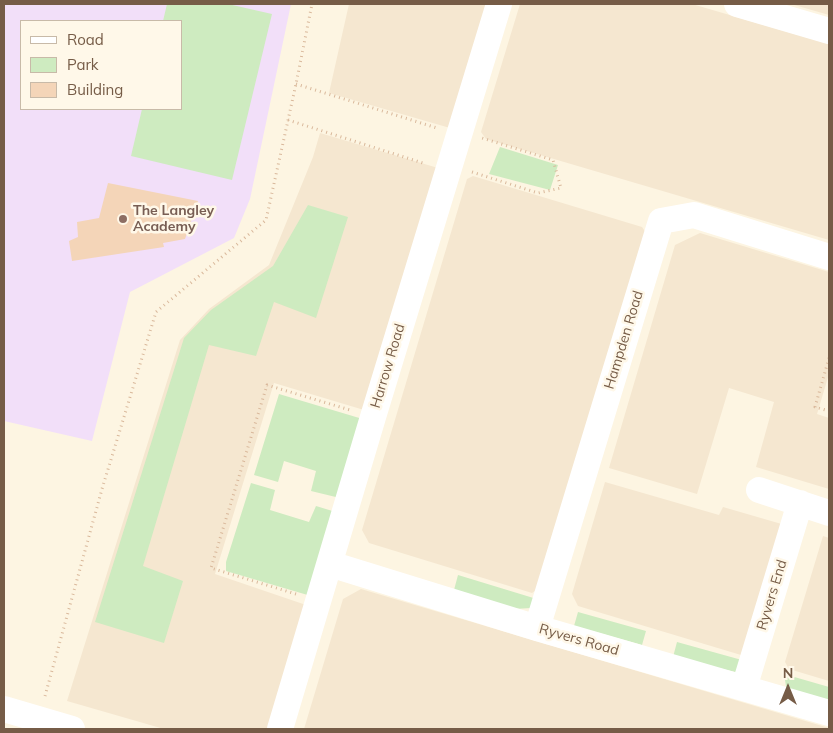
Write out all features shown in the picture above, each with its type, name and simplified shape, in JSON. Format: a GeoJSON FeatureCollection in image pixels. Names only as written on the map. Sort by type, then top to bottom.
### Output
{"type":"FeatureCollection","features":[{"type":"Feature","properties":{"kind":"street","name":"Harrow Road"},"geometry":{"type":"LineString","coordinates":[[280,729],[499,4]]}},
{"type":"Feature","properties":{"kind":"street"},"geometry":{"type":"LineString","coordinates":[[737,4],[829,31]]}},
{"type":"Feature","properties":{"kind":"street","name":"Hampden Road"},"geometry":{"type":"LineString","coordinates":[[537,628],[661,221],[694,215],[829,256]]}},
{"type":"Feature","properties":{"kind":"street"},"geometry":{"type":"LineString","coordinates":[[759,490],[829,513]]}},
{"type":"Feature","properties":{"kind":"street","name":"Ryvers End"},"geometry":{"type":"LineString","coordinates":[[744,688],[800,503]]}},
{"type":"Feature","properties":{"kind":"street","name":"Ryvers Road"},"geometry":{"type":"LineString","coordinates":[[330,564],[537,628],[829,713]]}},
{"type":"Feature","properties":{"kind":"street"},"geometry":{"type":"LineString","coordinates":[[4,709],[72,729]]}},
{"type":"Feature","properties":{"kind":"path"},"geometry":{"type":"LineString","coordinates":[[43,704],[102,489],[156,312],[266,220],[312,4]]}},
{"type":"Feature","properties":{"kind":"path"},"geometry":{"type":"LineString","coordinates":[[288,120],[538,193],[561,188],[553,160],[296,84]]}},
{"type":"Feature","properties":{"kind":"path"},"geometry":{"type":"LineString","coordinates":[[829,358],[815,407],[829,411]]}},
{"type":"Feature","properties":{"kind":"path"},"geometry":{"type":"LineString","coordinates":[[318,600],[211,568],[267,385],[373,417]]}},
{"type":"Feature","properties":{"kind":"shaded area","name":"The Langley Academy"},"geometry":{"type":"Polygon","coordinates":[[[4,4],[291,4],[250,199],[234,238],[130,292],[92,441],[4,421],[4,4]]]}},
{"type":"Feature","properties":{"kind":"shaded area"},"geometry":{"type":"Polygon","coordinates":[[[349,4],[489,4],[450,128],[329,93],[349,4]]]}},
{"type":"Feature","properties":{"kind":"shaded area"},"geometry":{"type":"Polygon","coordinates":[[[520,4],[692,4],[829,44],[829,240],[486,139],[481,132],[520,4]]]}},
{"type":"Feature","properties":{"kind":"shaded area"},"geometry":{"type":"Polygon","coordinates":[[[791,4],[829,4],[829,15],[791,4]]]}},
{"type":"Feature","properties":{"kind":"shaded area"},"geometry":{"type":"Polygon","coordinates":[[[320,133],[438,168],[364,410],[274,383],[215,574],[309,606],[272,729],[164,729],[67,701],[180,340],[209,309],[269,265],[313,157],[320,133]]]}},
{"type":"Feature","properties":{"kind":"shaded area"},"geometry":{"type":"Polygon","coordinates":[[[473,176],[642,227],[648,236],[544,585],[532,593],[369,543],[362,530],[467,179],[473,176]]]}},
{"type":"Feature","properties":{"kind":"shaded area"},"geometry":{"type":"Polygon","coordinates":[[[700,233],[829,272],[829,374],[817,414],[829,418],[829,489],[756,467],[774,402],[729,388],[697,494],[609,468],[675,245],[700,233]]]}},
{"type":"Feature","properties":{"kind":"shaded area"},"geometry":{"type":"Polygon","coordinates":[[[605,482],[719,515],[723,507],[785,525],[741,655],[578,606],[572,594],[605,482]]]}},
{"type":"Feature","properties":{"kind":"shaded area"},"geometry":{"type":"Polygon","coordinates":[[[823,536],[829,538],[829,681],[789,669],[785,662],[823,536]]]}},
{"type":"Feature","properties":{"kind":"shaded area"},"geometry":{"type":"Polygon","coordinates":[[[361,589],[829,729],[304,729],[343,599],[361,589]]]}},
{"type":"Feature","properties":{"kind":"green space"},"geometry":{"type":"Polygon","coordinates":[[[167,4],[228,4],[272,14],[232,180],[131,156],[142,110],[182,110],[182,20],[163,20],[167,4]]]}},
{"type":"Feature","properties":{"kind":"green space"},"geometry":{"type":"Polygon","coordinates":[[[500,147],[558,165],[550,190],[489,174],[500,147]]]}},
{"type":"Feature","properties":{"kind":"green space"},"geometry":{"type":"Polygon","coordinates":[[[308,205],[348,217],[316,318],[274,302],[256,356],[209,345],[143,566],[183,581],[164,643],[95,622],[184,338],[211,310],[273,266],[308,205]]]}},
{"type":"Feature","properties":{"kind":"green space"},"geometry":{"type":"Polygon","coordinates":[[[279,394],[366,420],[344,499],[311,491],[316,471],[284,461],[278,482],[254,475],[279,394]]]}},
{"type":"Feature","properties":{"kind":"green space"},"geometry":{"type":"Polygon","coordinates":[[[251,483],[275,490],[270,510],[309,522],[316,506],[339,513],[311,596],[226,571],[226,562],[251,483]]]}},
{"type":"Feature","properties":{"kind":"green space"},"geometry":{"type":"Polygon","coordinates":[[[458,575],[540,600],[531,608],[514,609],[454,590],[458,575]]]}},
{"type":"Feature","properties":{"kind":"green space"},"geometry":{"type":"Polygon","coordinates":[[[578,612],[646,631],[642,645],[574,626],[578,612]]]}},
{"type":"Feature","properties":{"kind":"green space"},"geometry":{"type":"Polygon","coordinates":[[[677,642],[749,662],[742,669],[735,672],[673,657],[677,642]]]}},
{"type":"Feature","properties":{"kind":"green space"},"geometry":{"type":"Polygon","coordinates":[[[784,674],[829,687],[829,702],[787,692],[784,674]]]}},
{"type":"Feature","properties":{"kind":"building"},"geometry":{"type":"Polygon","coordinates":[[[108,183],[198,201],[185,239],[163,243],[164,247],[72,261],[69,241],[78,237],[77,222],[99,218],[108,183]]]}},
{"type":"Feature","properties":{"kind":"place","name":"The Langley Academy"},"geometry":{"type":"Point","coordinates":[123,219]}}]}
